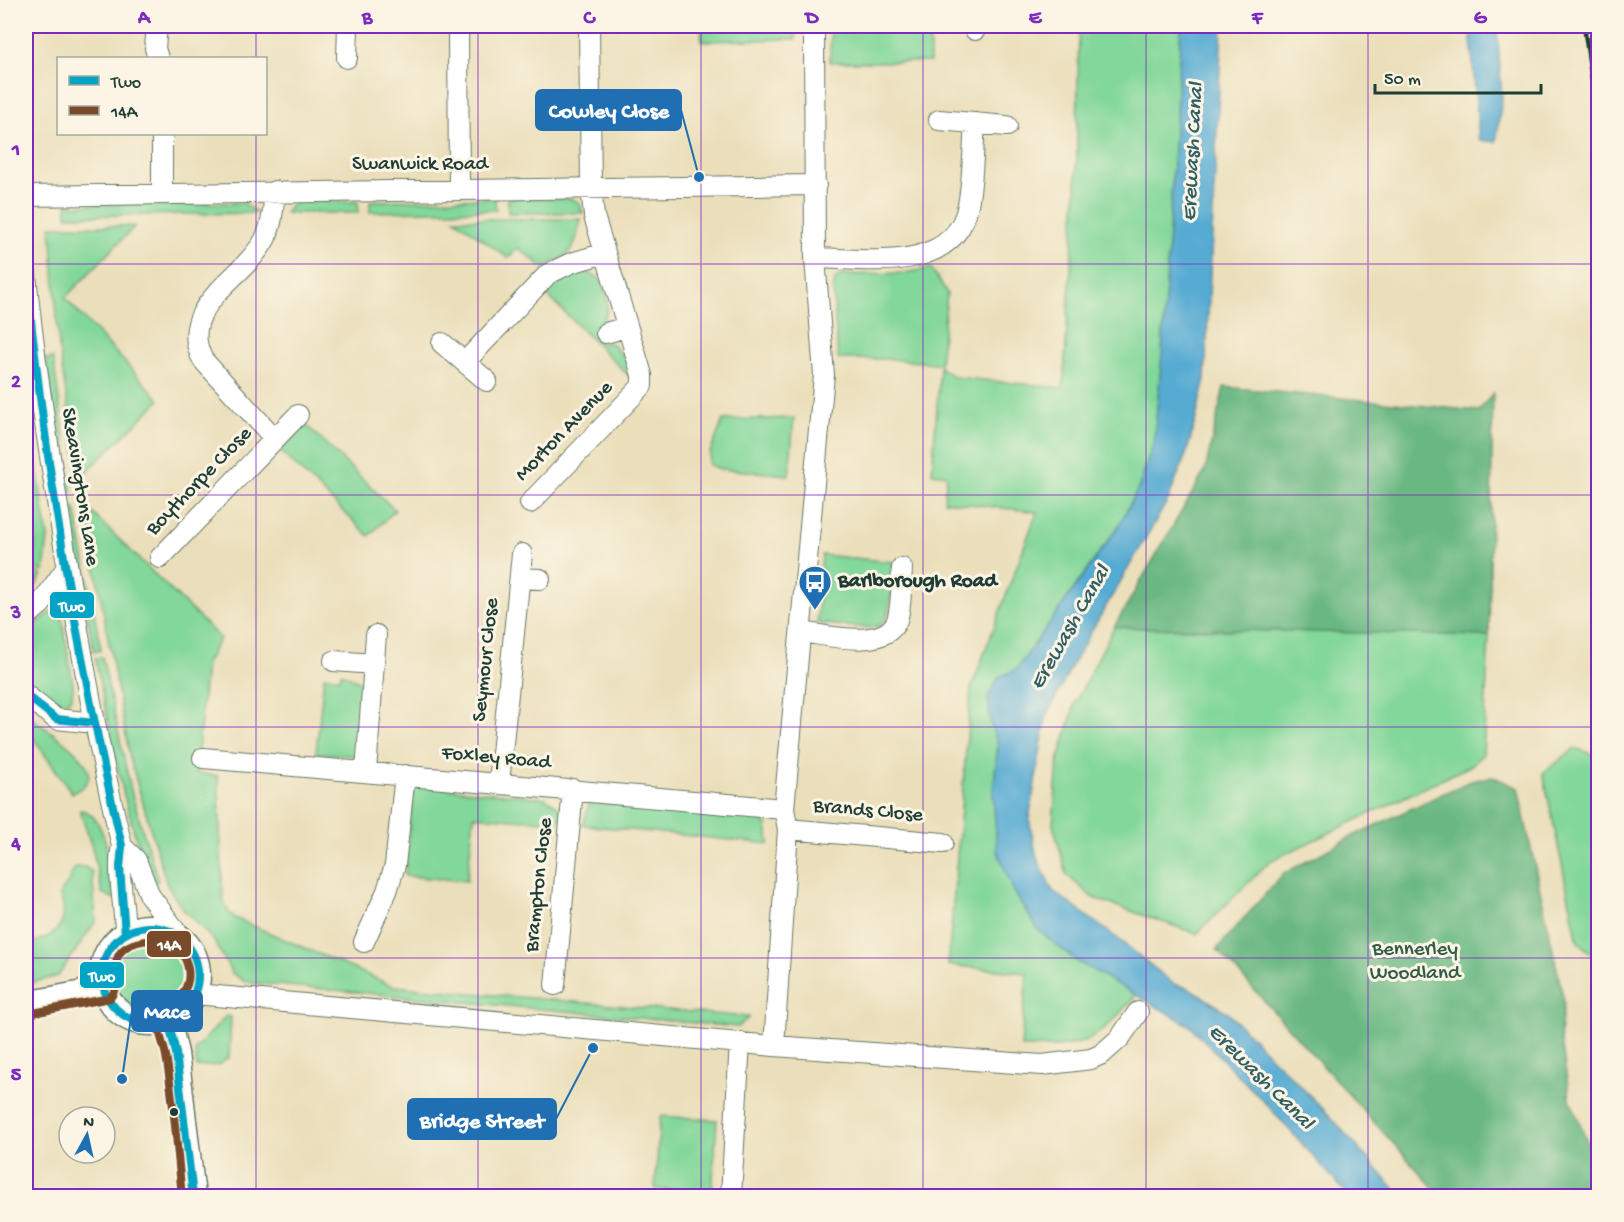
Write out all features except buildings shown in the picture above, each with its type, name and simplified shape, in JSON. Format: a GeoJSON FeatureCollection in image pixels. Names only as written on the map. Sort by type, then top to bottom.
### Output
{"type":"FeatureCollection","features":[{"type":"Feature","properties":{"kind":"street"},"geometry":{"type":"LineString","coordinates":[[157,26],[155,48],[158,57]]}},
{"type":"Feature","properties":{"kind":"street"},"geometry":{"type":"LineString","coordinates":[[347,58],[348,26]]}},
{"type":"Feature","properties":{"kind":"street"},"geometry":{"type":"LineString","coordinates":[[458,26],[459,189]]}},
{"type":"Feature","properties":{"kind":"street","name":"Morton Avenue"},"geometry":{"type":"LineString","coordinates":[[530,503],[642,386],[642,375],[594,216],[591,188],[589,26]]}},
{"type":"Feature","properties":{"kind":"street"},"geometry":{"type":"LineString","coordinates":[[774,1046],[788,829],[784,809],[824,375],[815,258],[814,26]]}},
{"type":"Feature","properties":{"kind":"street"},"geometry":{"type":"LineString","coordinates":[[939,120],[1007,126]]}},
{"type":"Feature","properties":{"kind":"street"},"geometry":{"type":"LineString","coordinates":[[815,258],[912,259],[930,254],[942,245],[962,224],[968,206],[975,123]]}},
{"type":"Feature","properties":{"kind":"street"},"geometry":{"type":"LineString","coordinates":[[162,135],[162,194]]}},
{"type":"Feature","properties":{"kind":"street","name":"Swanwick Road"},"geometry":{"type":"LineString","coordinates":[[26,196],[816,185]]}},
{"type":"Feature","properties":{"kind":"street","name":"Boythorpe Close"},"geometry":{"type":"LineString","coordinates":[[275,191],[271,225],[264,242],[199,313],[195,334],[196,348],[202,360],[275,439]]}},
{"type":"Feature","properties":{"kind":"street"},"geometry":{"type":"LineString","coordinates":[[465,362],[548,274],[571,263],[605,253]]}},
{"type":"Feature","properties":{"kind":"street","name":"Skeavingtons Lane"},"geometry":{"type":"LineString","coordinates":[[26,274],[35,360],[67,567],[95,723],[122,846],[118,864],[125,903],[125,934]]}},
{"type":"Feature","properties":{"kind":"street"},"geometry":{"type":"LineString","coordinates":[[606,333],[626,327]]}},
{"type":"Feature","properties":{"kind":"street"},"geometry":{"type":"LineString","coordinates":[[442,343],[487,381]]}},
{"type":"Feature","properties":{"kind":"street","name":"Boythorpe Close"},"geometry":{"type":"LineString","coordinates":[[160,558],[298,415]]}},
{"type":"Feature","properties":{"kind":"street","name":"Seymour Close"},"geometry":{"type":"LineString","coordinates":[[499,783],[522,554]]}},
{"type":"Feature","properties":{"kind":"street"},"geometry":{"type":"LineString","coordinates":[[26,617],[41,604],[67,567]]}},
{"type":"Feature","properties":{"kind":"street"},"geometry":{"type":"LineString","coordinates":[[801,632],[871,639],[889,633],[898,617],[902,568]]}},
{"type":"Feature","properties":{"kind":"street","name":"Seymour Close"},"geometry":{"type":"LineString","coordinates":[[520,578],[540,579]]}},
{"type":"Feature","properties":{"kind":"street"},"geometry":{"type":"LineString","coordinates":[[366,772],[376,635]]}},
{"type":"Feature","properties":{"kind":"street"},"geometry":{"type":"LineString","coordinates":[[334,662],[374,664]]}},
{"type":"Feature","properties":{"kind":"street"},"geometry":{"type":"LineString","coordinates":[[26,695],[56,719],[95,723]]}},
{"type":"Feature","properties":{"kind":"street","name":"Foxley Road"},"geometry":{"type":"LineString","coordinates":[[203,758],[784,809]]}},
{"type":"Feature","properties":{"kind":"street"},"geometry":{"type":"LineString","coordinates":[[364,942],[396,865],[405,775]]}},
{"type":"Feature","properties":{"kind":"street","name":"Brampton Close"},"geometry":{"type":"LineString","coordinates":[[555,985],[573,789]]}},
{"type":"Feature","properties":{"kind":"street","name":"Brands Close"},"geometry":{"type":"LineString","coordinates":[[788,829],[943,843]]}},
{"type":"Feature","properties":{"kind":"street","name":"Skeavingtons Lane"},"geometry":{"type":"LineString","coordinates":[[122,846],[136,860],[150,896],[181,938]]}},
{"type":"Feature","properties":{"kind":"street"},"geometry":{"type":"LineString","coordinates":[[145,927],[158,928],[181,938],[189,947],[197,964],[198,982],[195,994],[184,1010],[168,1020],[146,1024],[124,1016],[108,1000],[104,989],[102,968],[105,957],[125,934],[145,927]]}},
{"type":"Feature","properties":{"kind":"street"},"geometry":{"type":"LineString","coordinates":[[26,1004],[104,989]]}},
{"type":"Feature","properties":{"kind":"street"},"geometry":{"type":"LineString","coordinates":[[195,994],[774,1046],[1022,1065],[1069,1063],[1102,1054],[1120,1038],[1138,1012]]}},
{"type":"Feature","properties":{"kind":"street"},"geometry":{"type":"LineString","coordinates":[[168,1020],[176,1053],[193,1197]]}},
{"type":"Feature","properties":{"kind":"street"},"geometry":{"type":"LineString","coordinates":[[731,1197],[740,1042]]}},
{"type":"Feature","properties":{"kind":"green space"},"geometry":{"type":"Polygon","coordinates":[[[702,26],[796,26],[796,39],[701,41],[702,26]]]}},
{"type":"Feature","properties":{"kind":"green space"},"geometry":{"type":"Polygon","coordinates":[[[831,26],[956,26],[956,33],[930,33],[930,62],[830,62],[831,26]]]}},
{"type":"Feature","properties":{"kind":"green space"},"geometry":{"type":"Polygon","coordinates":[[[1079,26],[1181,26],[1162,355],[1154,441],[1139,487],[1118,527],[1016,670],[999,677],[990,722],[998,745],[993,793],[1014,892],[1039,931],[1078,962],[1137,994],[1110,1023],[1088,1040],[1061,1046],[1021,1047],[1027,973],[948,965],[971,689],[1037,512],[944,501],[947,475],[932,473],[940,367],[954,377],[1063,388],[1076,193],[1079,26]]]}},
{"type":"Feature","properties":{"kind":"green space"},"geometry":{"type":"Polygon","coordinates":[[[495,198],[496,210],[370,212],[370,201],[495,198]]]}},
{"type":"Feature","properties":{"kind":"green space"},"geometry":{"type":"Polygon","coordinates":[[[508,198],[573,199],[580,204],[583,213],[508,213],[508,198]]]}},
{"type":"Feature","properties":{"kind":"green space"},"geometry":{"type":"Polygon","coordinates":[[[301,201],[358,202],[358,213],[285,213],[290,206],[301,201]]]}},
{"type":"Feature","properties":{"kind":"green space"},"geometry":{"type":"Polygon","coordinates":[[[243,203],[258,213],[67,216],[67,205],[243,203]]]}},
{"type":"Feature","properties":{"kind":"green space"},"geometry":{"type":"Polygon","coordinates":[[[455,219],[581,219],[571,250],[544,268],[518,248],[508,258],[455,219]]]}},
{"type":"Feature","properties":{"kind":"green space"},"geometry":{"type":"Polygon","coordinates":[[[51,226],[135,226],[65,298],[160,400],[79,479],[59,348],[51,226]]]}},
{"type":"Feature","properties":{"kind":"green space"},"geometry":{"type":"Polygon","coordinates":[[[931,268],[947,293],[940,364],[890,359],[838,359],[833,288],[835,280],[841,275],[904,273],[931,268]]]}},
{"type":"Feature","properties":{"kind":"green space"},"geometry":{"type":"Polygon","coordinates":[[[585,271],[599,278],[607,298],[605,317],[595,327],[599,343],[611,343],[623,356],[628,354],[635,382],[543,291],[567,274],[585,271]]]}},
{"type":"Feature","properties":{"kind":"green space"},"geometry":{"type":"Polygon","coordinates":[[[53,358],[72,492],[66,493],[46,359],[53,358]]]}},
{"type":"Feature","properties":{"kind":"green space"},"geometry":{"type":"Polygon","coordinates":[[[1224,387],[1479,411],[1493,393],[1489,636],[1114,627],[1205,471],[1224,387]]]}},
{"type":"Feature","properties":{"kind":"green space"},"geometry":{"type":"Polygon","coordinates":[[[26,403],[48,537],[44,572],[32,567],[35,541],[26,475],[26,403]]]}},
{"type":"Feature","properties":{"kind":"green space"},"geometry":{"type":"Polygon","coordinates":[[[794,418],[789,475],[720,469],[709,465],[710,453],[723,420],[794,418]]]}},
{"type":"Feature","properties":{"kind":"green space"},"geometry":{"type":"Polygon","coordinates":[[[306,425],[395,510],[369,536],[280,451],[306,425]]]}},
{"type":"Feature","properties":{"kind":"green space"},"geometry":{"type":"Polygon","coordinates":[[[84,505],[220,638],[206,664],[196,773],[218,776],[223,899],[229,913],[237,919],[393,986],[749,1017],[738,1027],[245,982],[232,973],[214,941],[182,908],[167,885],[130,759],[84,505]]]}},
{"type":"Feature","properties":{"kind":"green space"},"geometry":{"type":"Polygon","coordinates":[[[75,508],[101,650],[94,652],[68,509],[75,508]]]}},
{"type":"Feature","properties":{"kind":"green space"},"geometry":{"type":"Polygon","coordinates":[[[822,555],[894,562],[890,605],[887,617],[881,624],[860,628],[817,623],[822,555]]]}},
{"type":"Feature","properties":{"kind":"green space"},"geometry":{"type":"Polygon","coordinates":[[[31,570],[42,575],[26,602],[26,578],[31,570]]]}},
{"type":"Feature","properties":{"kind":"green space"},"geometry":{"type":"Polygon","coordinates":[[[53,611],[62,618],[73,685],[72,698],[60,702],[48,697],[26,679],[26,631],[53,611]]]}},
{"type":"Feature","properties":{"kind":"green space"},"geometry":{"type":"Polygon","coordinates":[[[1114,627],[1489,636],[1483,754],[1470,766],[1270,861],[1197,934],[1093,898],[1067,875],[1053,825],[1058,762],[1076,701],[1114,627]]]}},
{"type":"Feature","properties":{"kind":"green space"},"geometry":{"type":"Polygon","coordinates":[[[102,657],[132,795],[158,881],[152,883],[125,800],[95,658],[102,657]]]}},
{"type":"Feature","properties":{"kind":"green space"},"geometry":{"type":"Polygon","coordinates":[[[341,673],[359,681],[364,688],[358,756],[316,753],[324,676],[340,678],[341,673]]]}},
{"type":"Feature","properties":{"kind":"green space"},"geometry":{"type":"Polygon","coordinates":[[[26,714],[74,750],[84,762],[89,774],[86,784],[72,793],[26,728],[26,714]]]}},
{"type":"Feature","properties":{"kind":"green space"},"geometry":{"type":"Polygon","coordinates":[[[1575,748],[1598,756],[1598,959],[1578,942],[1543,773],[1575,748]]]}},
{"type":"Feature","properties":{"kind":"green space","name":"Bennerley Woodland"},"geometry":{"type":"Polygon","coordinates":[[[1492,776],[1518,788],[1564,1001],[1560,1034],[1570,1099],[1598,1168],[1598,1196],[1441,1196],[1217,949],[1283,874],[1355,835],[1468,782],[1492,776]]]}},
{"type":"Feature","properties":{"kind":"green space"},"geometry":{"type":"Polygon","coordinates":[[[419,786],[545,798],[560,808],[563,817],[556,822],[474,816],[467,881],[405,876],[412,796],[414,789],[419,786]]]}},
{"type":"Feature","properties":{"kind":"green space"},"geometry":{"type":"Polygon","coordinates":[[[594,802],[760,818],[767,825],[769,844],[583,825],[589,804],[594,802]]]}},
{"type":"Feature","properties":{"kind":"green space"},"geometry":{"type":"Polygon","coordinates":[[[80,810],[89,813],[103,833],[110,862],[114,899],[102,893],[93,851],[80,810]]]}},
{"type":"Feature","properties":{"kind":"green space"},"geometry":{"type":"Polygon","coordinates":[[[76,867],[85,867],[92,872],[96,921],[58,976],[26,984],[26,943],[45,938],[58,928],[64,913],[59,894],[71,879],[69,877],[76,867]]]}},
{"type":"Feature","properties":{"kind":"green space"},"geometry":{"type":"Polygon","coordinates":[[[150,937],[164,940],[176,948],[184,960],[187,974],[184,988],[176,1000],[164,1008],[150,1011],[136,1008],[124,1000],[116,988],[113,974],[116,960],[124,948],[136,940],[150,937]]]}},
{"type":"Feature","properties":{"kind":"green space"},"geometry":{"type":"Polygon","coordinates":[[[226,1016],[231,1017],[229,1057],[218,1065],[197,1067],[195,1050],[226,1016]]]}},
{"type":"Feature","properties":{"kind":"green space"},"geometry":{"type":"Polygon","coordinates":[[[660,1116],[717,1120],[712,1193],[655,1189],[660,1116]]]}},
{"type":"Feature","properties":{"kind":"water","name":"Erewash Canal"},"geometry":{"type":"Polygon","coordinates":[[[1181,26],[1222,26],[1205,379],[1187,452],[1168,500],[1074,661],[1046,718],[1029,819],[1037,858],[1053,891],[1174,984],[1189,988],[1227,1012],[1328,1114],[1401,1196],[1349,1196],[1267,1105],[1189,1025],[1078,962],[1039,931],[1014,892],[997,850],[993,793],[998,745],[990,722],[988,697],[999,677],[1016,670],[1118,527],[1139,487],[1154,441],[1162,355],[1181,26]]]}},
{"type":"Feature","properties":{"kind":"water"},"geometry":{"type":"Polygon","coordinates":[[[1470,26],[1497,26],[1502,98],[1496,142],[1479,140],[1470,26]]]}},
{"type":"Feature","properties":{"kind":"railway"},"geometry":{"type":"LineString","coordinates":[[1584,26],[1598,123]]}},
{"type":"Feature","properties":{"kind":"transit line","name":"Two"},"geometry":{"type":"LineString","coordinates":[[26,274],[43,418],[65,562],[91,705],[122,846],[120,867],[125,934]]}},
{"type":"Feature","properties":{"kind":"transit line","name":"Two"},"geometry":{"type":"LineString","coordinates":[[26,695],[56,719],[95,723]]}},
{"type":"Feature","properties":{"kind":"transit line","name":"Two"},"geometry":{"type":"LineString","coordinates":[[150,927],[168,931],[184,941],[194,957],[198,975],[194,993],[184,1009],[168,1019],[150,1023],[132,1019],[116,1009],[106,993],[102,975],[106,957],[116,941],[132,931],[150,927]]}},
{"type":"Feature","properties":{"kind":"transit line","name":"14A"},"geometry":{"type":"LineString","coordinates":[[28,1014],[110,998],[114,992],[117,959],[125,948],[133,944],[142,941],[160,941],[169,944],[183,955],[189,976],[187,986],[164,1010],[158,1020],[169,1073],[182,1196]]}},
{"type":"Feature","properties":{"kind":"transit line","name":"Two"},"geometry":{"type":"LineString","coordinates":[[168,1020],[176,1053],[193,1196]]}},
{"type":"Feature","properties":{"kind":"place","name":"Cowley Close"},"geometry":{"type":"Point","coordinates":[699,177]}},
{"type":"Feature","properties":{"kind":"place","name":"Barlborough Road"},"geometry":{"type":"Point","coordinates":[815,611]}},
{"type":"Feature","properties":{"kind":"place","name":"Bridge Street"},"geometry":{"type":"Point","coordinates":[593,1048]}},
{"type":"Feature","properties":{"kind":"place","name":"Mace"},"geometry":{"type":"Point","coordinates":[122,1079]}}]}
